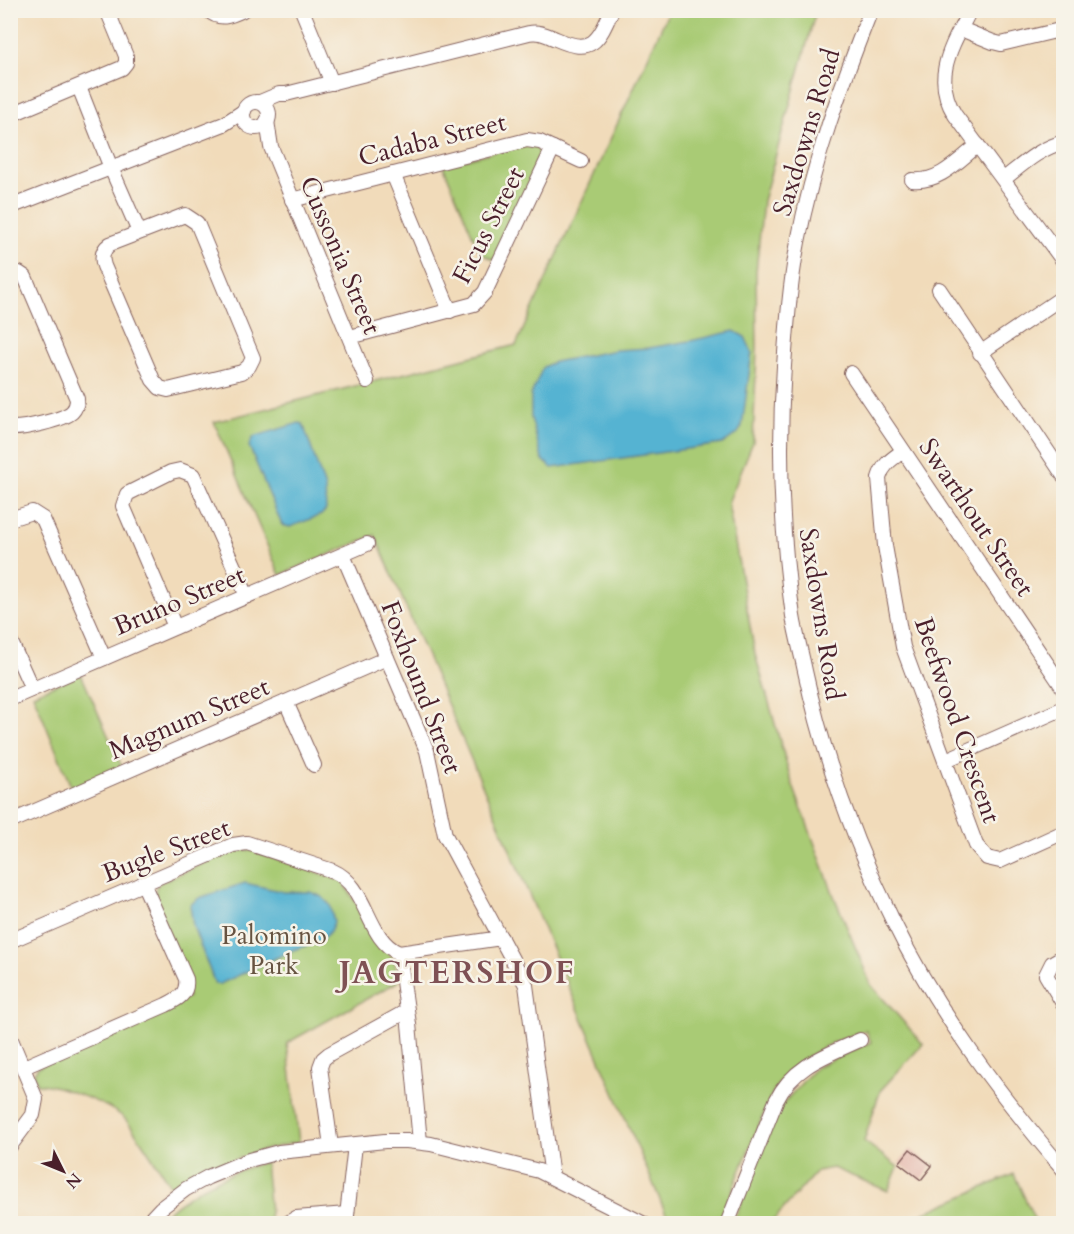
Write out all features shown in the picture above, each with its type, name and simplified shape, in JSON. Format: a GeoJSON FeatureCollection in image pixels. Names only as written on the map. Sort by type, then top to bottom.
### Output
{"type":"FeatureCollection","features":[{"type":"Feature","properties":{"kind":"street"},"geometry":{"type":"LineString","coordinates":[[10,115],[116,72],[126,63],[126,56],[107,10]]}},
{"type":"Feature","properties":{"kind":"street"},"geometry":{"type":"LineString","coordinates":[[208,10],[221,17],[243,10]]}},
{"type":"Feature","properties":{"kind":"street"},"geometry":{"type":"LineString","coordinates":[[302,10],[332,83]]}},
{"type":"Feature","properties":{"kind":"street"},"geometry":{"type":"LineString","coordinates":[[10,207],[224,124],[231,125],[257,116],[279,94],[332,83],[529,33],[541,32],[573,46],[587,46],[597,40],[612,10]]}},
{"type":"Feature","properties":{"kind":"street","name":"Saxdowns Road"},"geometry":{"type":"LineString","coordinates":[[871,10],[819,152],[798,242],[787,316],[781,413],[783,520],[793,618],[816,721],[847,819],[895,924],[967,1047],[1006,1101],[1064,1170]]}},
{"type":"Feature","properties":{"kind":"street"},"geometry":{"type":"LineString","coordinates":[[969,10],[949,52],[945,68],[948,100],[955,115],[1004,178],[1064,262]]}},
{"type":"Feature","properties":{"kind":"street"},"geometry":{"type":"LineString","coordinates":[[961,29],[1001,44],[1064,29]]}},
{"type":"Feature","properties":{"kind":"street"},"geometry":{"type":"LineString","coordinates":[[79,87],[139,232]]}},
{"type":"Feature","properties":{"kind":"street","name":"Cussonia Street"},"geometry":{"type":"LineString","coordinates":[[257,116],[367,381]]}},
{"type":"Feature","properties":{"kind":"street","name":"Cadaba Street"},"geometry":{"type":"LineString","coordinates":[[292,200],[527,140],[540,142],[580,161]]}},
{"type":"Feature","properties":{"kind":"street"},"geometry":{"type":"LineString","coordinates":[[1004,178],[1046,147],[1064,142]]}},
{"type":"Feature","properties":{"kind":"street"},"geometry":{"type":"LineString","coordinates":[[912,180],[924,181],[939,175],[978,145]]}},
{"type":"Feature","properties":{"kind":"street","name":"Ficus Street"},"geometry":{"type":"LineString","coordinates":[[350,337],[474,304],[483,297],[553,148]]}},
{"type":"Feature","properties":{"kind":"street"},"geometry":{"type":"LineString","coordinates":[[393,174],[450,311]]}},
{"type":"Feature","properties":{"kind":"street"},"geometry":{"type":"LineString","coordinates":[[185,215],[193,218],[197,223],[252,353],[252,362],[246,369],[175,390],[164,390],[153,380],[102,260],[106,247],[139,232],[185,215]]}},
{"type":"Feature","properties":{"kind":"street"},"geometry":{"type":"LineString","coordinates":[[10,273],[19,273],[25,277],[77,399],[77,404],[72,413],[62,418],[10,428]]}},
{"type":"Feature","properties":{"kind":"street"},"geometry":{"type":"LineString","coordinates":[[939,290],[1064,476]]}},
{"type":"Feature","properties":{"kind":"street"},"geometry":{"type":"LineString","coordinates":[[980,353],[1064,296]]}},
{"type":"Feature","properties":{"kind":"street","name":"Swarthout Street"},"geometry":{"type":"LineString","coordinates":[[851,373],[1064,689]]}},
{"type":"Feature","properties":{"kind":"street","name":"Beefwood Crescent"},"geometry":{"type":"LineString","coordinates":[[903,451],[887,463],[881,470],[879,478],[885,546],[903,647],[976,845],[987,858],[1000,861],[1064,832]]}},
{"type":"Feature","properties":{"kind":"street"},"geometry":{"type":"LineString","coordinates":[[175,627],[123,506],[127,494],[171,472],[180,470],[193,475],[247,596]]}},
{"type":"Feature","properties":{"kind":"street"},"geometry":{"type":"LineString","coordinates":[[10,519],[32,512],[43,519],[105,658]]}},
{"type":"Feature","properties":{"kind":"street","name":"Bruno Street"},"geometry":{"type":"LineString","coordinates":[[10,699],[367,544]]}},
{"type":"Feature","properties":{"kind":"street","name":"Foxhound Street"},"geometry":{"type":"LineString","coordinates":[[343,555],[427,751],[446,835],[522,975],[528,994],[552,1177]]}},
{"type":"Feature","properties":{"kind":"street"},"geometry":{"type":"LineString","coordinates":[[10,640],[32,689]]}},
{"type":"Feature","properties":{"kind":"street","name":"Magnum Street"},"geometry":{"type":"LineString","coordinates":[[10,822],[387,658]]}},
{"type":"Feature","properties":{"kind":"street"},"geometry":{"type":"LineString","coordinates":[[286,702],[314,765]]}},
{"type":"Feature","properties":{"kind":"street"},"geometry":{"type":"LineString","coordinates":[[946,760],[1064,708]]}},
{"type":"Feature","properties":{"kind":"street","name":"Bugle Street"},"geometry":{"type":"LineString","coordinates":[[10,941],[233,845],[247,843],[333,871],[344,877],[352,886],[385,944],[399,953]]}},
{"type":"Feature","properties":{"kind":"street"},"geometry":{"type":"LineString","coordinates":[[24,1067],[166,1005],[184,993],[186,979],[143,883]]}},
{"type":"Feature","properties":{"kind":"street"},"geometry":{"type":"LineString","coordinates":[[420,1142],[399,953],[501,938]]}},
{"type":"Feature","properties":{"kind":"street"},"geometry":{"type":"LineString","coordinates":[[1062,957],[1048,968],[1046,975],[1064,1005]]}},
{"type":"Feature","properties":{"kind":"street"},"geometry":{"type":"LineString","coordinates":[[331,1146],[321,1062],[329,1054],[407,1011]]}},
{"type":"Feature","properties":{"kind":"street"},"geometry":{"type":"LineString","coordinates":[[10,1037],[33,1090],[35,1108],[28,1124],[10,1146]]}},
{"type":"Feature","properties":{"kind":"street"},"geometry":{"type":"LineString","coordinates":[[726,1224],[783,1088],[797,1072],[813,1061],[860,1040]]}},
{"type":"Feature","properties":{"kind":"street"},"geometry":{"type":"LineString","coordinates":[[146,1224],[168,1202],[186,1189],[249,1160],[279,1152],[385,1141],[420,1142],[522,1166],[552,1177],[627,1220],[644,1224]]}},
{"type":"Feature","properties":{"kind":"street"},"geometry":{"type":"LineString","coordinates":[[286,1224],[296,1218],[346,1219],[355,1145]]}},
{"type":"Feature","properties":{"kind":"green space"},"geometry":{"type":"Polygon","coordinates":[[[669,11],[816,11],[763,201],[756,272],[757,349],[753,442],[728,503],[755,654],[792,783],[834,896],[871,985],[923,1044],[880,1091],[864,1141],[898,1167],[888,1191],[833,1168],[817,1171],[771,1223],[733,1223],[779,1108],[816,1067],[871,1042],[866,1030],[824,1047],[811,1055],[788,1073],[778,1085],[770,1098],[719,1223],[670,1223],[375,535],[280,575],[214,422],[516,345],[669,11]]]}},
{"type":"Feature","properties":{"kind":"green space"},"geometry":{"type":"Polygon","coordinates":[[[528,143],[537,147],[541,157],[495,261],[480,253],[443,165],[528,143]]]}},
{"type":"Feature","properties":{"kind":"green space"},"geometry":{"type":"Polygon","coordinates":[[[81,674],[122,767],[72,789],[33,694],[81,674]]]}},
{"type":"Feature","properties":{"kind":"green space","name":"Palomino Park"},"geometry":{"type":"Polygon","coordinates":[[[251,850],[343,881],[383,948],[394,959],[399,981],[287,1043],[299,1142],[234,1160],[173,1190],[126,1120],[119,1114],[70,1091],[37,1084],[34,1073],[38,1067],[188,997],[155,896],[156,887],[159,883],[231,851],[251,850]]]}},
{"type":"Feature","properties":{"kind":"green space"},"geometry":{"type":"Polygon","coordinates":[[[265,1162],[270,1212],[268,1223],[155,1224],[192,1193],[220,1178],[265,1162]]]}},
{"type":"Feature","properties":{"kind":"green space"},"geometry":{"type":"Polygon","coordinates":[[[1014,1174],[1036,1223],[901,1223],[1014,1174]]]}},
{"type":"Feature","properties":{"kind":"water"},"geometry":{"type":"Polygon","coordinates":[[[734,331],[745,337],[752,352],[742,426],[738,433],[722,444],[552,468],[542,459],[531,418],[531,395],[543,367],[554,362],[616,350],[649,348],[734,331]]]}},
{"type":"Feature","properties":{"kind":"water"},"geometry":{"type":"Polygon","coordinates":[[[299,423],[303,424],[325,488],[326,510],[321,515],[290,527],[282,525],[249,446],[253,437],[299,423]]]}},
{"type":"Feature","properties":{"kind":"water"},"geometry":{"type":"Polygon","coordinates":[[[245,883],[284,892],[311,892],[322,897],[330,905],[334,922],[321,941],[293,950],[220,984],[215,984],[193,926],[190,905],[199,898],[245,883]]]}},
{"type":"Feature","properties":{"kind":"building"},"geometry":{"type":"Polygon","coordinates":[[[910,1149],[932,1166],[921,1180],[899,1163],[910,1149]]]}},
{"type":"Feature","properties":{"kind":"district","name":"JAGTERSHOF"},"geometry":{"type":"Point","coordinates":[457,972]}}]}
